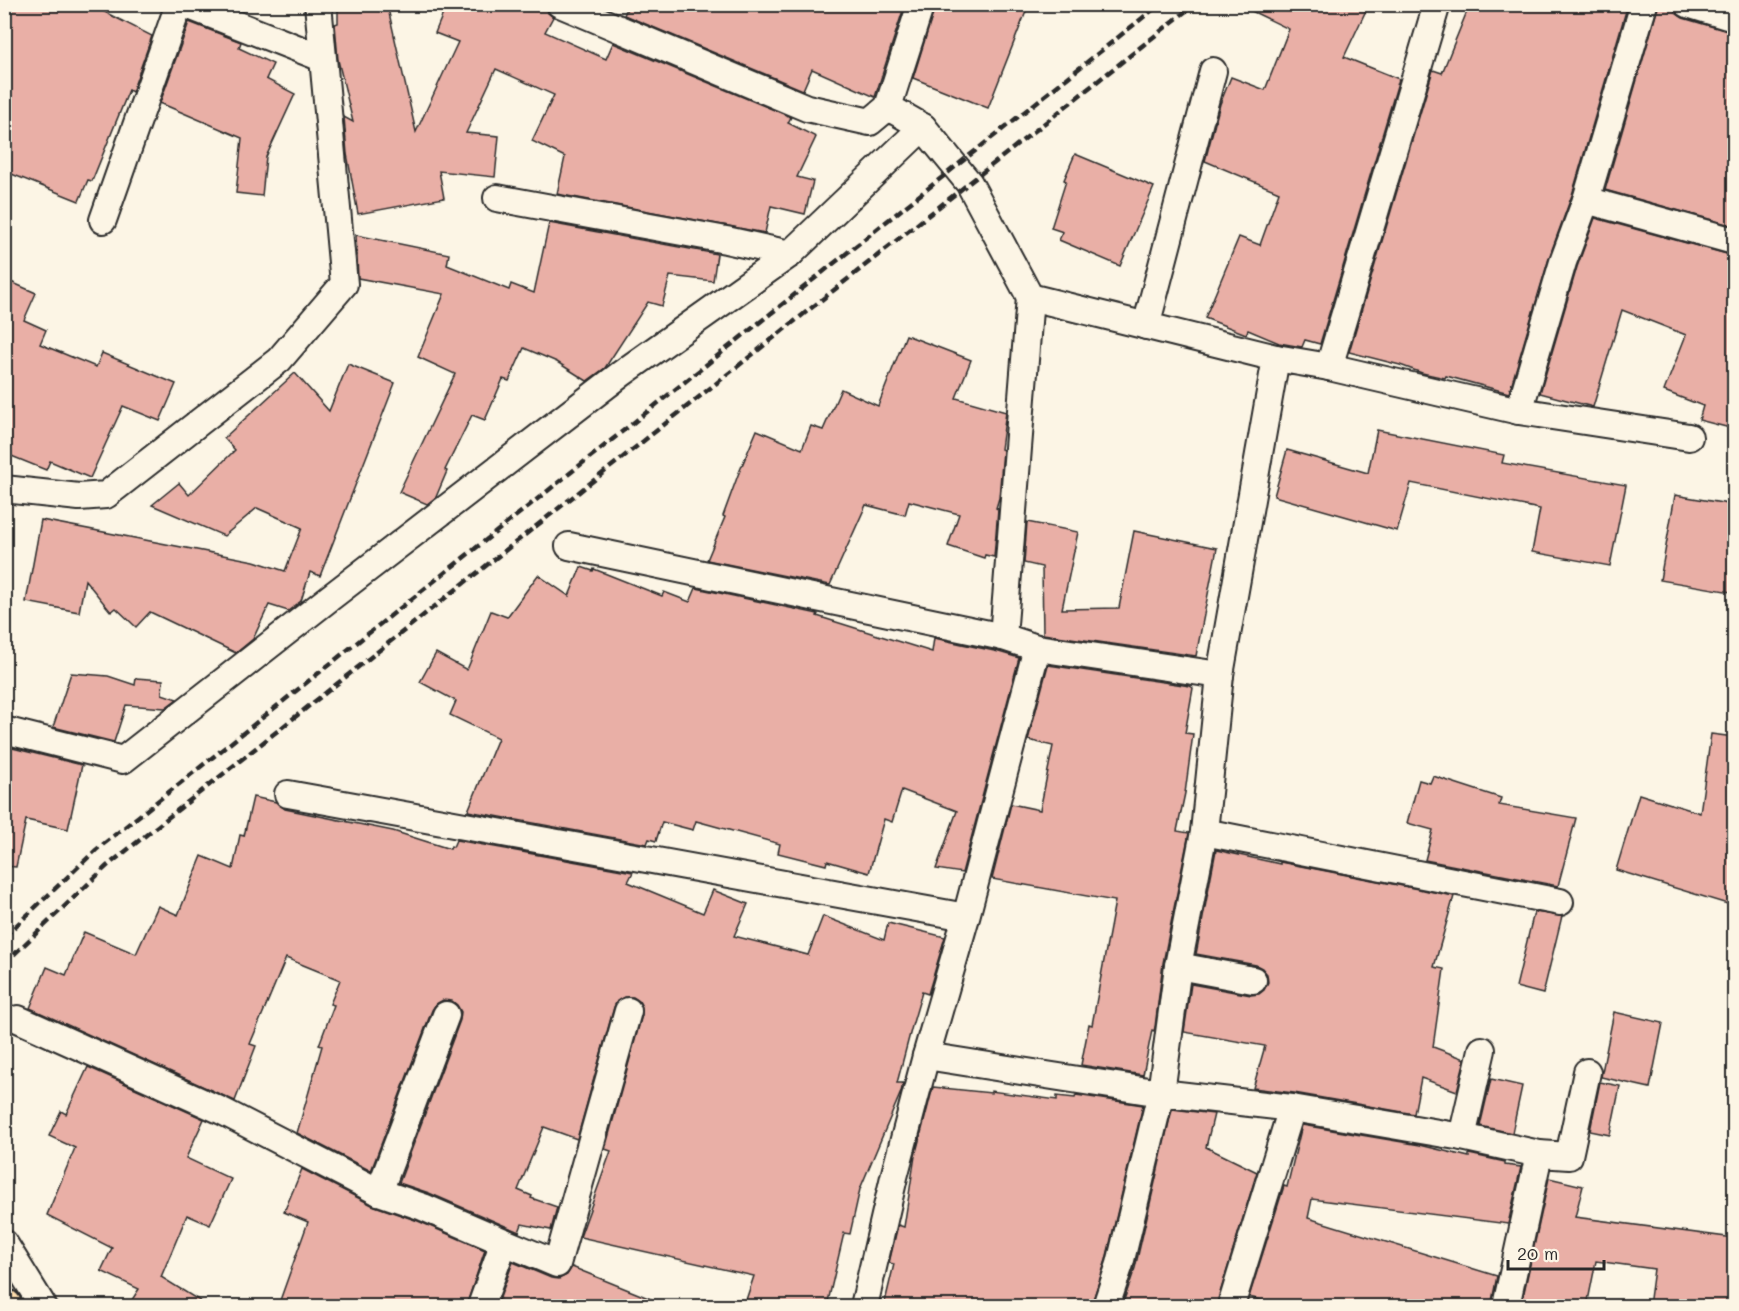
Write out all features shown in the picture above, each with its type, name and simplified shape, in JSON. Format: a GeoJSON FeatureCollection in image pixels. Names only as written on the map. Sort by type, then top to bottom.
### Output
{"type":"FeatureCollection","features":[{"type":"Feature","properties":{"kind":"street"},"geometry":{"type":"LineString","coordinates":[[103,220],[179,4]]}},
{"type":"Feature","properties":{"kind":"street"},"geometry":{"type":"LineString","coordinates":[[184,4],[322,58]]}},
{"type":"Feature","properties":{"kind":"street"},"geometry":{"type":"LineString","coordinates":[[4,489],[79,497],[106,495],[279,360],[344,284],[318,4]]}},
{"type":"Feature","properties":{"kind":"street"},"geometry":{"type":"LineString","coordinates":[[560,4],[807,108],[870,122],[888,107],[921,4]]}},
{"type":"Feature","properties":{"kind":"street"},"geometry":{"type":"LineString","coordinates":[[1329,367],[1437,4]]}},
{"type":"Feature","properties":{"kind":"street"},"geometry":{"type":"LineString","coordinates":[[1519,411],[1563,262],[1586,200],[1644,4]]}},
{"type":"Feature","properties":{"kind":"street"},"geometry":{"type":"LineString","coordinates":[[1688,4],[1734,18]]}},
{"type":"Feature","properties":{"kind":"street"},"geometry":{"type":"LineString","coordinates":[[1146,326],[1214,71]]}},
{"type":"Feature","properties":{"kind":"street"},"geometry":{"type":"LineString","coordinates":[[888,107],[923,128],[969,183],[1030,297],[1003,637]]}},
{"type":"Feature","properties":{"kind":"street"},"geometry":{"type":"LineString","coordinates":[[4,730],[123,760],[621,374],[789,254],[923,128]]}},
{"type":"Feature","properties":{"kind":"street"},"geometry":{"type":"LineString","coordinates":[[497,198],[789,254]]}},
{"type":"Feature","properties":{"kind":"street"},"geometry":{"type":"LineString","coordinates":[[1586,200],[1734,241]]}},
{"type":"Feature","properties":{"kind":"street"},"geometry":{"type":"LineString","coordinates":[[1030,297],[1276,358],[1329,367],[1519,411],[1689,437]]}},
{"type":"Feature","properties":{"kind":"street"},"geometry":{"type":"LineString","coordinates":[[1106,1306],[1120,1264],[1161,1093],[1178,966],[1204,832],[1220,675],[1276,358]]}},
{"type":"Feature","properties":{"kind":"street"},"geometry":{"type":"LineString","coordinates":[[569,546],[1003,637],[1037,648],[1220,675]]}},
{"type":"Feature","properties":{"kind":"street"},"geometry":{"type":"LineString","coordinates":[[864,1306],[894,1177],[1037,648]]}},
{"type":"Feature","properties":{"kind":"street"},"geometry":{"type":"LineString","coordinates":[[288,794],[966,917]]}},
{"type":"Feature","properties":{"kind":"street"},"geometry":{"type":"LineString","coordinates":[[1204,832],[1560,902]]}},
{"type":"Feature","properties":{"kind":"street"},"geometry":{"type":"LineString","coordinates":[[1178,966],[1253,980]]}},
{"type":"Feature","properties":{"kind":"street"},"geometry":{"type":"LineString","coordinates":[[18,1019],[222,1111],[379,1192],[423,1207],[557,1264],[628,1011]]}},
{"type":"Feature","properties":{"kind":"street"},"geometry":{"type":"LineString","coordinates":[[379,1192],[446,1015]]}},
{"type":"Feature","properties":{"kind":"street"},"geometry":{"type":"LineString","coordinates":[[1462,1137],[1482,1050]]}},
{"type":"Feature","properties":{"kind":"street"},"geometry":{"type":"LineString","coordinates":[[926,1056],[1161,1093],[1292,1108],[1462,1137],[1539,1154],[1569,1156],[1587,1072]]}},
{"type":"Feature","properties":{"kind":"street"},"geometry":{"type":"LineString","coordinates":[[1231,1306],[1292,1108]]}},
{"type":"Feature","properties":{"kind":"street"},"geometry":{"type":"LineString","coordinates":[[1506,1306],[1539,1154]]}},
{"type":"Feature","properties":{"kind":"street"},"geometry":{"type":"LineString","coordinates":[[481,1306],[504,1242]]}},
{"type":"Feature","properties":{"kind":"street"},"geometry":{"type":"LineString","coordinates":[[4,1243],[43,1306]]}},
{"type":"Feature","properties":{"kind":"building"},"geometry":{"type":"Polygon","coordinates":[[[4,4],[89,4],[152,36],[132,92],[129,90],[92,181],[88,180],[79,201],[4,171],[4,4]]]}},
{"type":"Feature","properties":{"kind":"building"},"geometry":{"type":"Polygon","coordinates":[[[338,4],[387,4],[416,132],[458,42],[435,33],[447,4],[545,4],[548,13],[553,17],[545,32],[606,59],[613,43],[791,117],[788,123],[816,137],[797,177],[813,181],[805,214],[771,206],[765,233],[557,194],[565,157],[532,141],[554,95],[496,69],[466,133],[499,136],[495,177],[439,171],[444,198],[358,214],[347,154],[344,117],[353,122],[338,60],[335,24],[338,23],[338,4]]]}},
{"type":"Feature","properties":{"kind":"building"},"geometry":{"type":"Polygon","coordinates":[[[629,4],[905,4],[875,97],[812,69],[803,90],[624,15],[629,4]]]}},
{"type":"Feature","properties":{"kind":"building"},"geometry":{"type":"Polygon","coordinates":[[[936,4],[1029,4],[988,108],[913,78],[936,4]]]}},
{"type":"Feature","properties":{"kind":"building"},"geometry":{"type":"Polygon","coordinates":[[[1237,4],[1369,4],[1344,57],[1399,79],[1320,344],[1305,340],[1302,347],[1279,343],[1248,330],[1246,334],[1205,318],[1239,237],[1260,245],[1279,192],[1205,161],[1220,104],[1231,77],[1265,90],[1289,29],[1237,4]]]}},
{"type":"Feature","properties":{"kind":"building"},"geometry":{"type":"Polygon","coordinates":[[[1470,4],[1628,4],[1572,195],[1549,258],[1509,393],[1446,376],[1445,378],[1422,373],[1349,352],[1433,70],[1442,73],[1470,4]]]}},
{"type":"Feature","properties":{"kind":"building"},"geometry":{"type":"Polygon","coordinates":[[[1659,4],[1673,4],[1677,14],[1683,18],[1734,33],[1734,226],[1605,190],[1659,4]]]}},
{"type":"Feature","properties":{"kind":"building"},"geometry":{"type":"Polygon","coordinates":[[[189,22],[241,42],[239,48],[273,64],[266,79],[295,94],[266,157],[262,196],[236,193],[242,138],[160,103],[189,22]]]}},
{"type":"Feature","properties":{"kind":"building"},"geometry":{"type":"Polygon","coordinates":[[[1075,154],[1154,187],[1120,266],[1059,240],[1063,232],[1051,228],[1066,181],[1064,180],[1075,154]]]}},
{"type":"Feature","properties":{"kind":"building"},"geometry":{"type":"Polygon","coordinates":[[[1595,218],[1734,256],[1734,429],[1699,420],[1703,406],[1664,391],[1686,335],[1622,310],[1593,407],[1540,393],[1577,267],[1595,218]]]}},
{"type":"Feature","properties":{"kind":"building"},"geometry":{"type":"Polygon","coordinates":[[[549,223],[717,254],[713,281],[670,276],[662,306],[648,302],[605,368],[587,381],[557,362],[524,348],[509,381],[503,379],[485,420],[472,415],[445,470],[447,471],[436,497],[427,504],[399,492],[455,374],[418,357],[444,294],[358,278],[356,235],[449,254],[447,265],[509,290],[511,284],[534,293],[549,223]]]}},
{"type":"Feature","properties":{"kind":"building"},"geometry":{"type":"Polygon","coordinates":[[[4,279],[36,293],[24,320],[46,330],[40,344],[96,367],[102,353],[176,384],[160,421],[123,406],[90,478],[50,461],[46,470],[4,453],[4,279]]]}},
{"type":"Feature","properties":{"kind":"building"},"geometry":{"type":"Polygon","coordinates":[[[906,335],[971,360],[956,398],[1006,412],[1001,449],[1003,450],[999,498],[996,508],[998,509],[994,557],[985,555],[984,558],[948,546],[959,514],[909,501],[905,515],[866,505],[830,585],[707,560],[757,430],[802,449],[811,426],[823,430],[841,389],[878,406],[906,335]]]}},
{"type":"Feature","properties":{"kind":"building"},"geometry":{"type":"Polygon","coordinates":[[[348,364],[395,383],[320,576],[310,572],[301,601],[288,611],[269,605],[253,639],[236,653],[150,612],[136,627],[116,608],[111,612],[85,580],[79,612],[26,602],[41,520],[254,561],[285,571],[302,528],[257,508],[224,536],[152,505],[179,483],[189,495],[235,450],[224,438],[295,373],[329,411],[348,364]]]}},
{"type":"Feature","properties":{"kind":"building"},"geometry":{"type":"Polygon","coordinates":[[[1377,430],[1504,455],[1502,463],[1626,485],[1610,566],[1532,552],[1540,509],[1411,483],[1397,531],[1274,496],[1287,450],[1368,473],[1377,430]]]}},
{"type":"Feature","properties":{"kind":"building"},"geometry":{"type":"Polygon","coordinates":[[[1675,495],[1734,505],[1734,574],[1731,592],[1660,580],[1675,495]]]}},
{"type":"Feature","properties":{"kind":"building"},"geometry":{"type":"Polygon","coordinates":[[[1027,522],[1078,532],[1062,609],[1119,608],[1134,531],[1217,548],[1196,656],[1043,634],[1042,567],[1024,563],[1027,522]]]}},
{"type":"Feature","properties":{"kind":"building"},"geometry":{"type":"Polygon","coordinates":[[[581,567],[593,571],[594,569],[662,596],[664,592],[690,602],[696,588],[818,614],[817,616],[932,652],[934,638],[1019,658],[962,873],[936,869],[957,811],[902,790],[892,822],[884,819],[869,873],[827,861],[826,865],[778,853],[780,844],[696,821],[693,830],[662,822],[656,841],[649,839],[647,844],[468,811],[498,738],[450,715],[456,701],[420,682],[436,653],[467,670],[491,611],[507,617],[538,575],[569,596],[581,567]]]}},
{"type":"Feature","properties":{"kind":"building"},"geometry":{"type":"Polygon","coordinates":[[[1048,665],[1193,688],[1185,733],[1193,734],[1177,831],[1189,833],[1163,963],[1155,1027],[1154,1031],[1152,1030],[1143,1075],[1081,1065],[1089,1024],[1092,1025],[1115,901],[992,879],[1011,804],[1040,810],[1053,746],[1028,740],[1048,665]]]}},
{"type":"Feature","properties":{"kind":"building"},"geometry":{"type":"Polygon","coordinates":[[[71,673],[108,676],[135,685],[136,678],[163,680],[162,694],[177,699],[165,708],[126,705],[114,742],[53,727],[71,673]]]}},
{"type":"Feature","properties":{"kind":"building"},"geometry":{"type":"Polygon","coordinates":[[[1711,734],[1734,737],[1734,906],[1616,870],[1639,794],[1700,813],[1711,734]]]}},
{"type":"Feature","properties":{"kind":"building"},"geometry":{"type":"Polygon","coordinates":[[[4,746],[82,765],[68,829],[26,820],[16,867],[4,866],[4,746]]]}},
{"type":"Feature","properties":{"kind":"building"},"geometry":{"type":"Polygon","coordinates":[[[1433,776],[1501,798],[1499,805],[1576,818],[1558,886],[1425,860],[1433,830],[1407,823],[1419,780],[1430,783],[1433,776]]]}},
{"type":"Feature","properties":{"kind":"building"},"geometry":{"type":"Polygon","coordinates":[[[253,797],[276,802],[285,809],[393,831],[450,849],[456,840],[633,872],[628,882],[703,913],[713,890],[748,904],[734,936],[808,955],[823,916],[884,940],[888,923],[945,937],[928,994],[922,992],[912,1026],[897,1083],[903,1083],[901,1092],[860,1189],[850,1234],[844,1233],[827,1306],[744,1306],[754,1276],[580,1237],[611,1151],[605,1149],[642,1015],[639,1001],[633,997],[624,997],[617,1001],[614,1007],[577,1139],[544,1127],[518,1190],[532,1196],[531,1198],[557,1207],[551,1230],[522,1224],[519,1232],[429,1193],[399,1183],[460,1020],[461,1012],[452,1001],[443,1000],[432,1010],[371,1171],[297,1133],[322,1046],[319,1045],[334,1005],[330,1004],[340,980],[286,958],[250,1044],[256,1046],[235,1101],[30,1008],[47,967],[66,975],[84,932],[136,954],[158,906],[178,915],[202,856],[233,869],[240,835],[244,836],[253,797]]]}},
{"type":"Feature","properties":{"kind":"building"},"geometry":{"type":"Polygon","coordinates":[[[1216,850],[1454,896],[1434,967],[1444,969],[1433,1047],[1465,1059],[1457,1091],[1421,1078],[1414,1114],[1253,1088],[1265,1046],[1184,1032],[1191,984],[1251,995],[1259,994],[1268,982],[1267,974],[1256,965],[1196,954],[1216,850]]]}},
{"type":"Feature","properties":{"kind":"building"},"geometry":{"type":"Polygon","coordinates":[[[1534,912],[1562,916],[1543,994],[1516,987],[1534,912]]]}},
{"type":"Feature","properties":{"kind":"building"},"geometry":{"type":"Polygon","coordinates":[[[1614,1012],[1663,1023],[1650,1088],[1601,1077],[1614,1012]]]}},
{"type":"Feature","properties":{"kind":"building"},"geometry":{"type":"Polygon","coordinates":[[[88,1067],[204,1119],[186,1158],[231,1179],[210,1225],[187,1215],[161,1277],[208,1306],[128,1306],[139,1289],[101,1271],[112,1248],[47,1215],[75,1148],[49,1136],[61,1111],[66,1114],[88,1067]]]}},
{"type":"Feature","properties":{"kind":"building"},"geometry":{"type":"Polygon","coordinates":[[[1491,1079],[1522,1086],[1512,1133],[1480,1126],[1491,1079]]]}},
{"type":"Feature","properties":{"kind":"building"},"geometry":{"type":"Polygon","coordinates":[[[1600,1082],[1620,1086],[1610,1135],[1590,1131],[1600,1082]]]}},
{"type":"Feature","properties":{"kind":"building"},"geometry":{"type":"Polygon","coordinates":[[[933,1087],[991,1093],[991,1091],[1057,1100],[1057,1096],[1075,1098],[1076,1095],[1143,1105],[1106,1260],[1091,1306],[884,1306],[894,1264],[889,1263],[898,1225],[904,1227],[915,1156],[933,1087]]]}},
{"type":"Feature","properties":{"kind":"building"},"geometry":{"type":"Polygon","coordinates":[[[1172,1109],[1214,1114],[1206,1147],[1257,1172],[1216,1306],[1122,1306],[1135,1268],[1172,1109]]]}},
{"type":"Feature","properties":{"kind":"building"},"geometry":{"type":"Polygon","coordinates":[[[1302,1125],[1420,1145],[1469,1157],[1469,1154],[1505,1162],[1505,1165],[1521,1167],[1508,1224],[1312,1199],[1308,1218],[1497,1276],[1491,1306],[1283,1306],[1249,1297],[1284,1186],[1287,1187],[1302,1125]]]}},
{"type":"Feature","properties":{"kind":"building"},"geometry":{"type":"Polygon","coordinates":[[[302,1169],[372,1205],[418,1221],[485,1250],[466,1306],[278,1306],[308,1222],[284,1212],[302,1169]]]}},
{"type":"Feature","properties":{"kind":"building"},"geometry":{"type":"Polygon","coordinates":[[[1549,1178],[1583,1186],[1575,1217],[1734,1238],[1734,1306],[1649,1306],[1654,1269],[1596,1261],[1587,1306],[1521,1306],[1549,1178]]]}},
{"type":"Feature","properties":{"kind":"building"},"geometry":{"type":"Polygon","coordinates":[[[513,1262],[551,1278],[559,1279],[567,1275],[572,1267],[668,1306],[497,1306],[513,1262]]]}},
{"type":"Feature","properties":{"kind":"railway"},"geometry":{"type":"LineString","coordinates":[[4,937],[96,850],[1160,4]]}},
{"type":"Feature","properties":{"kind":"railway"},"geometry":{"type":"LineString","coordinates":[[4,964],[107,866],[1195,4]]}}]}
